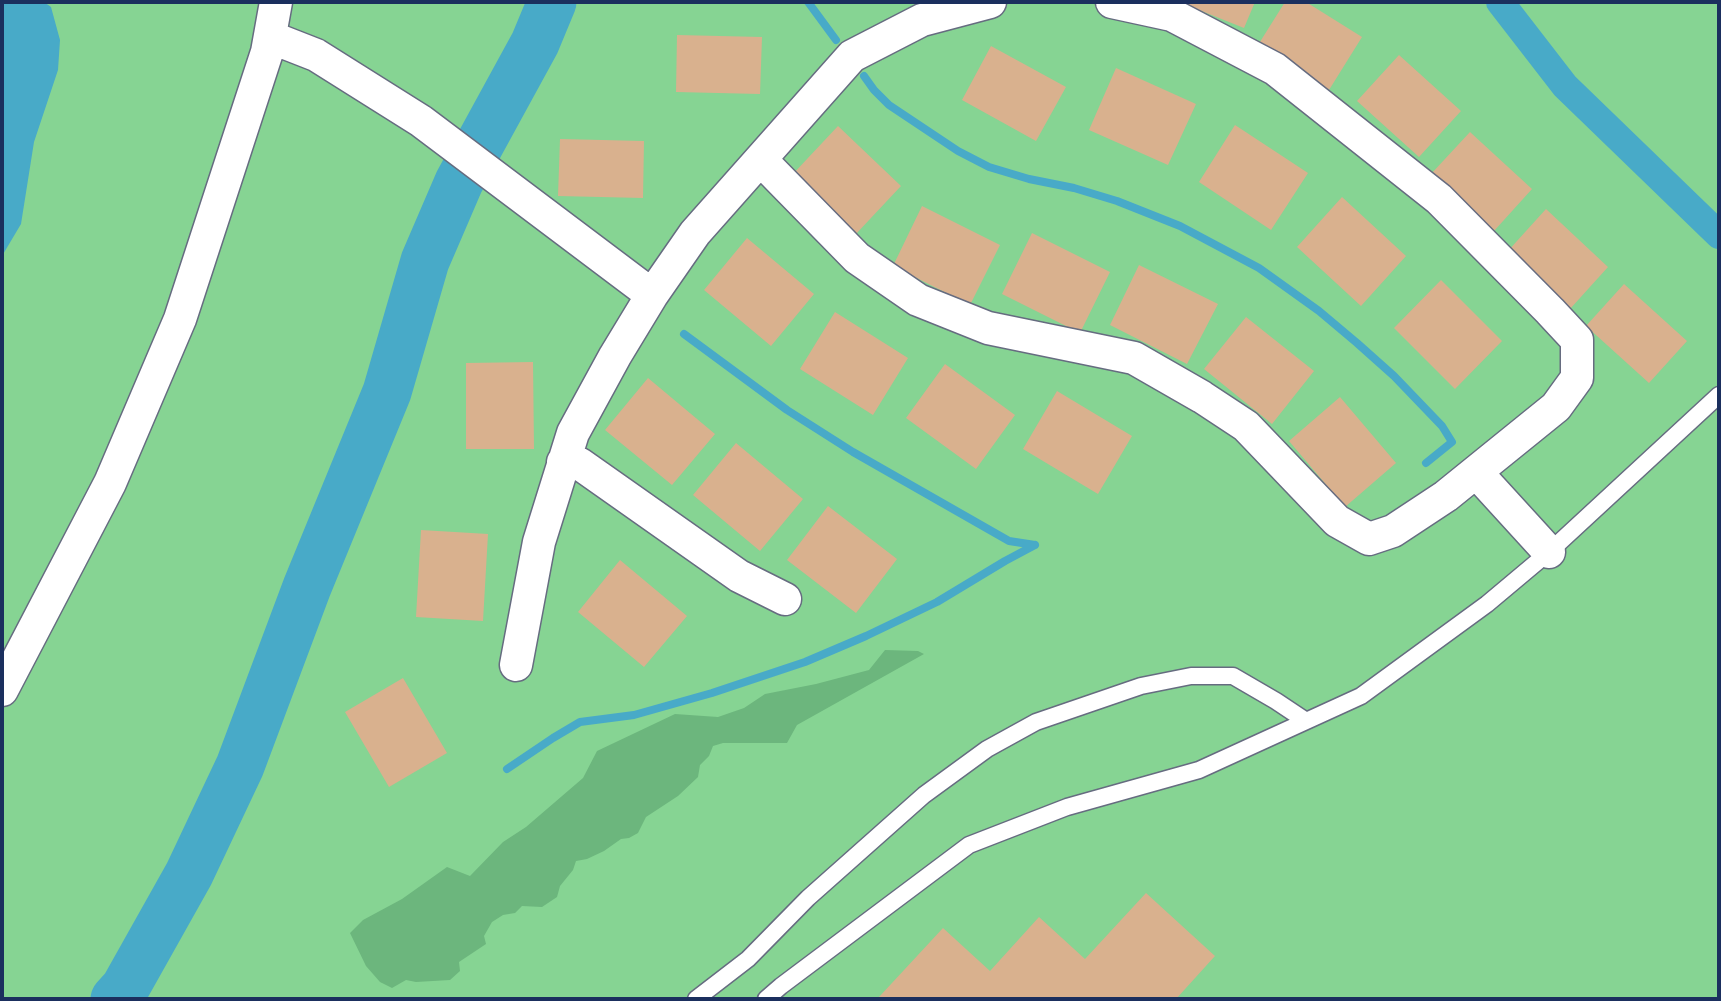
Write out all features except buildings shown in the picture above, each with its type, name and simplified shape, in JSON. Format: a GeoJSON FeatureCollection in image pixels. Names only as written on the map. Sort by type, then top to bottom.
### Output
{"type":"FeatureCollection","features":[{"type":"Feature","properties":{"kind":"street"},"geometry":{"type":"LineString","coordinates":[[2,690],[110,482],[180,319],[267,52],[276,2]]}},
{"type":"Feature","properties":{"kind":"street"},"geometry":{"type":"LineString","coordinates":[[516,665],[539,542],[573,433],[652,295],[695,233],[852,57],[922,20],[990,2]]}},
{"type":"Feature","properties":{"kind":"street"},"geometry":{"type":"LineString","coordinates":[[761,160],[857,258],[918,300],[988,328],[1133,358],[1202,397],[1246,426],[1337,521],[1369,539],[1393,531],[1446,496],[1556,407],[1577,378],[1577,340],[1438,199],[1275,69],[1172,15],[1112,2]]}},
{"type":"Feature","properties":{"kind":"street"},"geometry":{"type":"LineString","coordinates":[[270,37],[316,55],[421,121],[652,295]]}},
{"type":"Feature","properties":{"kind":"street"},"geometry":{"type":"LineString","coordinates":[[563,462],[580,464],[739,576],[785,599]]}},
{"type":"Feature","properties":{"kind":"street"},"geometry":{"type":"LineString","coordinates":[[1476,472],[1549,552]]}},
{"type":"Feature","properties":{"kind":"lane"},"geometry":{"type":"LineString","coordinates":[[766,999],[969,845],[1067,807],[1199,770],[1361,696],[1487,604],[1549,552],[1719,395]]}},
{"type":"Feature","properties":{"kind":"lane"},"geometry":{"type":"LineString","coordinates":[[696,999],[748,959],[808,898],[924,795],[987,749],[1036,722],[1141,686],[1191,676],[1233,676],[1306,721]]}},
{"type":"Feature","properties":{"kind":"green space"},"geometry":{"type":"Polygon","coordinates":[[[2,2],[1719,2],[1719,999],[2,999],[2,2]]]}},
{"type":"Feature","properties":{"kind":"green space"},"geometry":{"type":"Polygon","coordinates":[[[885,650],[918,651],[924,654],[797,725],[787,743],[723,743],[713,746],[709,756],[700,765],[698,777],[678,796],[646,817],[638,833],[621,839],[587,859],[576,861],[573,870],[560,886],[557,897],[542,907],[522,906],[515,913],[503,915],[492,922],[484,936],[486,944],[459,962],[460,971],[450,980],[406,980],[392,988],[380,982],[366,966],[350,933],[363,920],[402,899],[447,867],[470,876],[503,842],[526,827],[583,778],[597,751],[675,714],[718,717],[744,708],[765,694],[869,670],[885,650]]]}},
{"type":"Feature","properties":{"kind":"water"},"geometry":{"type":"Polygon","coordinates":[[[2,2],[44,2],[51,7],[60,40],[58,70],[34,142],[21,224],[2,256],[2,2]]]}},
{"type":"Feature","properties":{"kind":"waterway"},"geometry":{"type":"LineString","coordinates":[[115,999],[125,988],[189,874],[240,766],[307,587],[387,392],[425,261],[459,182],[535,43],[552,2]]}},
{"type":"Feature","properties":{"kind":"waterway"},"geometry":{"type":"LineString","coordinates":[[808,2],[836,40]]}},
{"type":"Feature","properties":{"kind":"waterway"},"geometry":{"type":"LineString","coordinates":[[1500,2],[1565,86],[1719,235]]}},
{"type":"Feature","properties":{"kind":"waterway"},"geometry":{"type":"LineString","coordinates":[[864,76],[889,105],[958,151],[989,167],[1117,201],[1180,226],[1259,268],[1319,311],[1357,343],[1394,376],[1442,426],[1452,442],[1426,463]]}},
{"type":"Feature","properties":{"kind":"waterway"},"geometry":{"type":"LineString","coordinates":[[684,334],[787,410],[853,452],[1009,541],[1035,545]]}},
{"type":"Feature","properties":{"kind":"waterway"},"geometry":{"type":"LineString","coordinates":[[507,769],[580,722],[634,715],[805,662],[937,602],[1035,545]]}}]}
